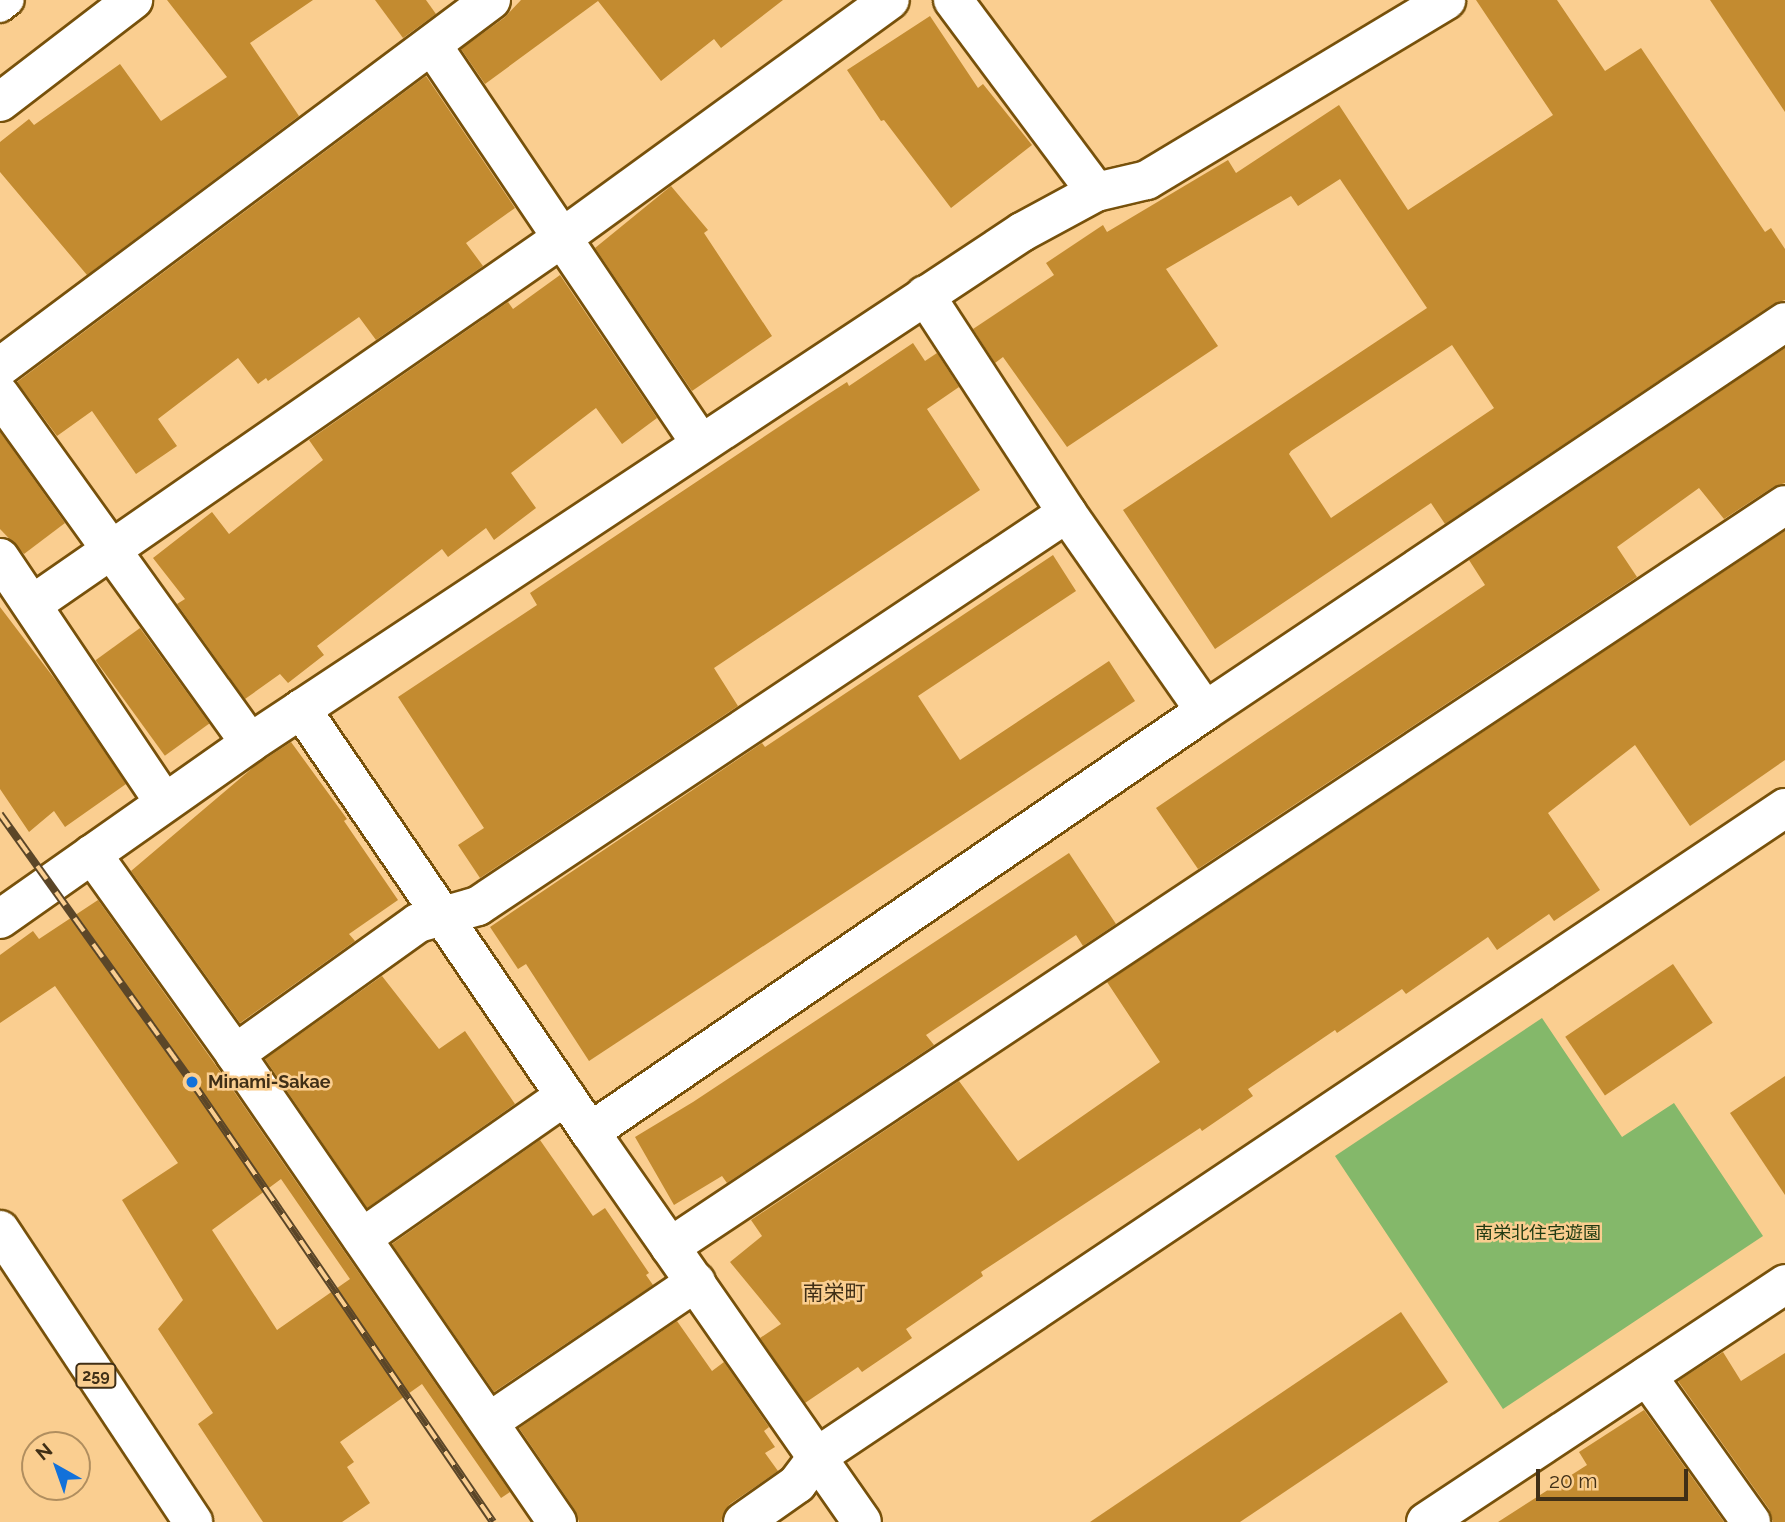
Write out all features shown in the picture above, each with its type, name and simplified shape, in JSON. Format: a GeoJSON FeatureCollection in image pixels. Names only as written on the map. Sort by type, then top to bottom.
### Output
{"type":"FeatureCollection","features":[{"type":"Feature","properties":{"kind":"main road"},"geometry":{"type":"LineString","coordinates":[[0,102],[133,0]]}},
{"type":"Feature","properties":{"kind":"main road"},"geometry":{"type":"LineString","coordinates":[[0,367],[491,0]]}},
{"type":"Feature","properties":{"kind":"main road"},"geometry":{"type":"LineString","coordinates":[[33,604],[562,238],[890,0]]}},
{"type":"Feature","properties":{"kind":"main road"},"geometry":{"type":"LineString","coordinates":[[953,0],[1096,192]]}},
{"type":"Feature","properties":{"kind":"main road"},"geometry":{"type":"LineString","coordinates":[[0,919],[250,743],[1022,232],[1096,192],[1146,180],[1446,0]]}},
{"type":"Feature","properties":{"kind":"main road"},"geometry":{"type":"LineString","coordinates":[[432,45],[701,444]]}},
{"type":"Feature","properties":{"kind":"main road"},"geometry":{"type":"LineString","coordinates":[[925,295],[1067,513],[1205,711]]}},
{"type":"Feature","properties":{"kind":"main road"},"geometry":{"type":"LineString","coordinates":[[590,1132],[1205,711],[1785,322]]}},
{"type":"Feature","properties":{"kind":"main road"},"geometry":{"type":"LineString","coordinates":[[0,396],[250,743]]}},
{"type":"Feature","properties":{"kind":"main road"},"geometry":{"type":"LineString","coordinates":[[670,1247],[1785,505]]}},
{"type":"Feature","properties":{"kind":"main road"},"geometry":{"type":"LineString","coordinates":[[235,1054],[418,923],[478,906],[1067,513]]}},
{"type":"Feature","properties":{"kind":"main road"},"geometry":{"type":"LineString","coordinates":[[0,558],[164,802]]}},
{"type":"Feature","properties":{"kind":"main road"},"geometry":{"type":"LineString","coordinates":[[301,709],[565,1096],[863,1522]]}},
{"type":"Feature","properties":{"kind":"main road"},"geometry":{"type":"LineString","coordinates":[[743,1522],[797,1485],[818,1456],[1785,808]]}},
{"type":"Feature","properties":{"kind":"main road"},"geometry":{"type":"LineString","coordinates":[[92,854],[235,1054],[557,1522]]}},
{"type":"Feature","properties":{"kind":"main road"},"geometry":{"type":"LineString","coordinates":[[362,1238],[565,1096]]}},
{"type":"Feature","properties":{"kind":"main road","name":"259"},"geometry":{"type":"LineString","coordinates":[[0,1230],[193,1522]]}},
{"type":"Feature","properties":{"kind":"main road"},"geometry":{"type":"LineString","coordinates":[[489,1422],[696,1282]]}},
{"type":"Feature","properties":{"kind":"main road"},"geometry":{"type":"LineString","coordinates":[[1426,1522],[1785,1284]]}},
{"type":"Feature","properties":{"kind":"main road"},"geometry":{"type":"LineString","coordinates":[[1647,1376],[1751,1522]]}},
{"type":"Feature","properties":{"kind":"lane"},"geometry":{"type":"LineString","coordinates":[[0,7],[9,0]]}},
{"type":"Feature","properties":{"kind":"green space","name":"南栄北住宅遊園"},"geometry":{"type":"Polygon","coordinates":[[[1542,1018],[1622,1137],[1674,1103],[1763,1236],[1503,1409],[1335,1156],[1542,1018]]]}},
{"type":"Feature","properties":{"kind":"building"},"geometry":{"type":"Polygon","coordinates":[[[167,0],[313,0],[250,43],[299,116],[87,275],[0,172],[0,142],[29,119],[34,125],[120,64],[161,121],[227,77],[167,0]]]}},
{"type":"Feature","properties":{"kind":"building"},"geometry":{"type":"Polygon","coordinates":[[[375,0],[426,0],[436,14],[403,38],[375,0]]]}},
{"type":"Feature","properties":{"kind":"building"},"geometry":{"type":"Polygon","coordinates":[[[521,0],[783,0],[721,48],[714,39],[661,81],[598,1],[485,84],[461,49],[504,18],[521,0]]]}},
{"type":"Feature","properties":{"kind":"building"},"geometry":{"type":"Polygon","coordinates":[[[1476,0],[1557,0],[1605,71],[1641,48],[1765,232],[1771,228],[1785,249],[1785,300],[1773,304],[1445,524],[1431,503],[1215,649],[1123,510],[1427,308],[1340,179],[1298,206],[1291,196],[1166,269],[1218,346],[1067,447],[1003,357],[995,363],[973,329],[1054,275],[1046,263],[1103,225],[1107,232],[1228,160],[1236,173],[1339,105],[1408,210],[1553,115],[1476,0]],[[1452,345],[1289,454],[1331,518],[1494,408],[1452,345]]]}},
{"type":"Feature","properties":{"kind":"building"},"geometry":{"type":"Polygon","coordinates":[[[1710,0],[1785,0],[1785,112],[1740,45],[1710,0]]]}},
{"type":"Feature","properties":{"kind":"building"},"geometry":{"type":"Polygon","coordinates":[[[930,16],[978,88],[983,84],[1032,145],[951,208],[884,120],[881,121],[847,70],[930,16]]]}},
{"type":"Feature","properties":{"kind":"building"},"geometry":{"type":"Polygon","coordinates":[[[426,76],[515,208],[466,243],[483,266],[376,340],[359,317],[268,381],[266,378],[258,384],[238,358],[158,419],[177,446],[136,474],[92,411],[57,436],[17,382],[426,76]]]}},
{"type":"Feature","properties":{"kind":"building"},"geometry":{"type":"Polygon","coordinates":[[[671,186],[708,230],[704,233],[772,336],[692,391],[595,248],[671,186]]]}},
{"type":"Feature","properties":{"kind":"building"},"geometry":{"type":"Polygon","coordinates":[[[560,275],[657,418],[622,444],[596,408],[511,473],[536,508],[494,540],[486,528],[448,557],[442,549],[317,646],[324,655],[288,683],[280,674],[245,699],[177,604],[185,599],[153,558],[212,512],[229,534],[323,460],[309,440],[508,302],[513,309],[560,275]]]}},
{"type":"Feature","properties":{"kind":"building"},"geometry":{"type":"Polygon","coordinates":[[[913,343],[925,361],[937,353],[959,387],[927,409],[980,490],[714,668],[738,706],[480,878],[458,845],[484,828],[398,697],[537,605],[530,593],[816,402],[847,382],[849,386],[913,343]]]}},
{"type":"Feature","properties":{"kind":"building"},"geometry":{"type":"Polygon","coordinates":[[[1785,348],[1785,483],[1773,487],[1724,519],[1699,488],[1617,547],[1637,577],[1198,869],[1156,808],[1485,585],[1469,560],[1785,348]]]}},
{"type":"Feature","properties":{"kind":"building"},"geometry":{"type":"Polygon","coordinates":[[[0,432],[65,523],[24,554],[0,529],[0,432]]]}},
{"type":"Feature","properties":{"kind":"building"},"geometry":{"type":"Polygon","coordinates":[[[1785,531],[1785,760],[1690,826],[1635,745],[1548,813],[1600,890],[1554,921],[1549,914],[1497,950],[1488,937],[1406,994],[1402,989],[1337,1033],[1335,1030],[1248,1089],[1253,1096],[1202,1131],[1200,1128],[981,1272],[983,1276],[906,1329],[912,1338],[862,1372],[858,1367],[805,1403],[760,1338],[781,1324],[730,1262],[762,1236],[751,1220],[959,1081],[1018,1161],[1160,1062],[1107,982],[1785,531]]]}},
{"type":"Feature","properties":{"kind":"building"},"geometry":{"type":"Polygon","coordinates":[[[1053,555],[1076,591],[918,696],[960,760],[1109,661],[1135,701],[589,1061],[526,964],[518,969],[490,927],[762,743],[765,747],[1053,555]]]}},
{"type":"Feature","properties":{"kind":"building"},"geometry":{"type":"Polygon","coordinates":[[[0,607],[57,682],[126,784],[65,827],[54,811],[29,832],[0,789],[0,607]]]}},
{"type":"Feature","properties":{"kind":"building"},"geometry":{"type":"Polygon","coordinates":[[[140,628],[209,723],[165,756],[96,660],[140,628]]]}},
{"type":"Feature","properties":{"kind":"building"},"geometry":{"type":"Polygon","coordinates":[[[291,742],[347,819],[344,821],[398,900],[349,934],[355,941],[240,1023],[131,871],[256,765],[291,742]]]}},
{"type":"Feature","properties":{"kind":"building"},"geometry":{"type":"Polygon","coordinates":[[[1069,853],[1116,924],[1083,946],[1076,935],[926,1035],[934,1045],[727,1183],[722,1176],[674,1205],[635,1137],[693,1102],[1069,853]]]}},
{"type":"Feature","properties":{"kind":"building"},"geometry":{"type":"Polygon","coordinates":[[[98,900],[217,1067],[510,1492],[501,1498],[422,1384],[340,1442],[354,1462],[347,1467],[370,1503],[342,1522],[263,1522],[198,1424],[213,1413],[158,1329],[183,1300],[122,1200],[178,1163],[55,986],[0,1023],[0,955],[33,931],[39,939],[98,900]],[[281,1179],[212,1230],[277,1330],[350,1279],[281,1179]]]}},
{"type":"Feature","properties":{"kind":"building"},"geometry":{"type":"Polygon","coordinates":[[[1673,964],[1713,1023],[1605,1096],[1565,1037],[1673,964]]]}},
{"type":"Feature","properties":{"kind":"building"},"geometry":{"type":"Polygon","coordinates":[[[382,976],[439,1049],[465,1031],[515,1104],[367,1208],[265,1059],[382,976]]]}},
{"type":"Feature","properties":{"kind":"building"},"geometry":{"type":"Polygon","coordinates":[[[1785,1076],[1785,1195],[1730,1113],[1785,1076]]]}},
{"type":"Feature","properties":{"kind":"building"},"geometry":{"type":"Polygon","coordinates":[[[540,1140],[593,1216],[605,1208],[649,1273],[646,1275],[653,1285],[494,1392],[392,1244],[540,1140]]]}},
{"type":"Feature","properties":{"kind":"building"},"geometry":{"type":"Polygon","coordinates":[[[1401,1312],[1448,1382],[1240,1522],[1090,1522],[1401,1312]]]}},
{"type":"Feature","properties":{"kind":"building"},"geometry":{"type":"Polygon","coordinates":[[[677,1321],[712,1371],[724,1362],[769,1427],[764,1431],[775,1447],[765,1453],[778,1471],[730,1504],[721,1522],[579,1522],[575,1510],[519,1428],[677,1321]]]}},
{"type":"Feature","properties":{"kind":"building"},"geometry":{"type":"Polygon","coordinates":[[[1723,1352],[1741,1381],[1785,1353],[1785,1522],[1773,1522],[1769,1509],[1678,1381],[1723,1352]]]}},
{"type":"Feature","properties":{"kind":"building"},"geometry":{"type":"Polygon","coordinates":[[[1644,1410],[1724,1522],[1498,1522],[1587,1465],[1579,1452],[1644,1410]]]}},
{"type":"Feature","properties":{"kind":"railway"},"geometry":{"type":"LineString","coordinates":[[0,814],[192,1082],[493,1522]]}},
{"type":"Feature","properties":{"kind":"place","name":"Minami-Sakae"},"geometry":{"type":"Point","coordinates":[192,1082]}},
{"type":"Feature","properties":{"kind":"district","name":"南栄町"},"geometry":{"type":"Point","coordinates":[834,1293]}}]}
